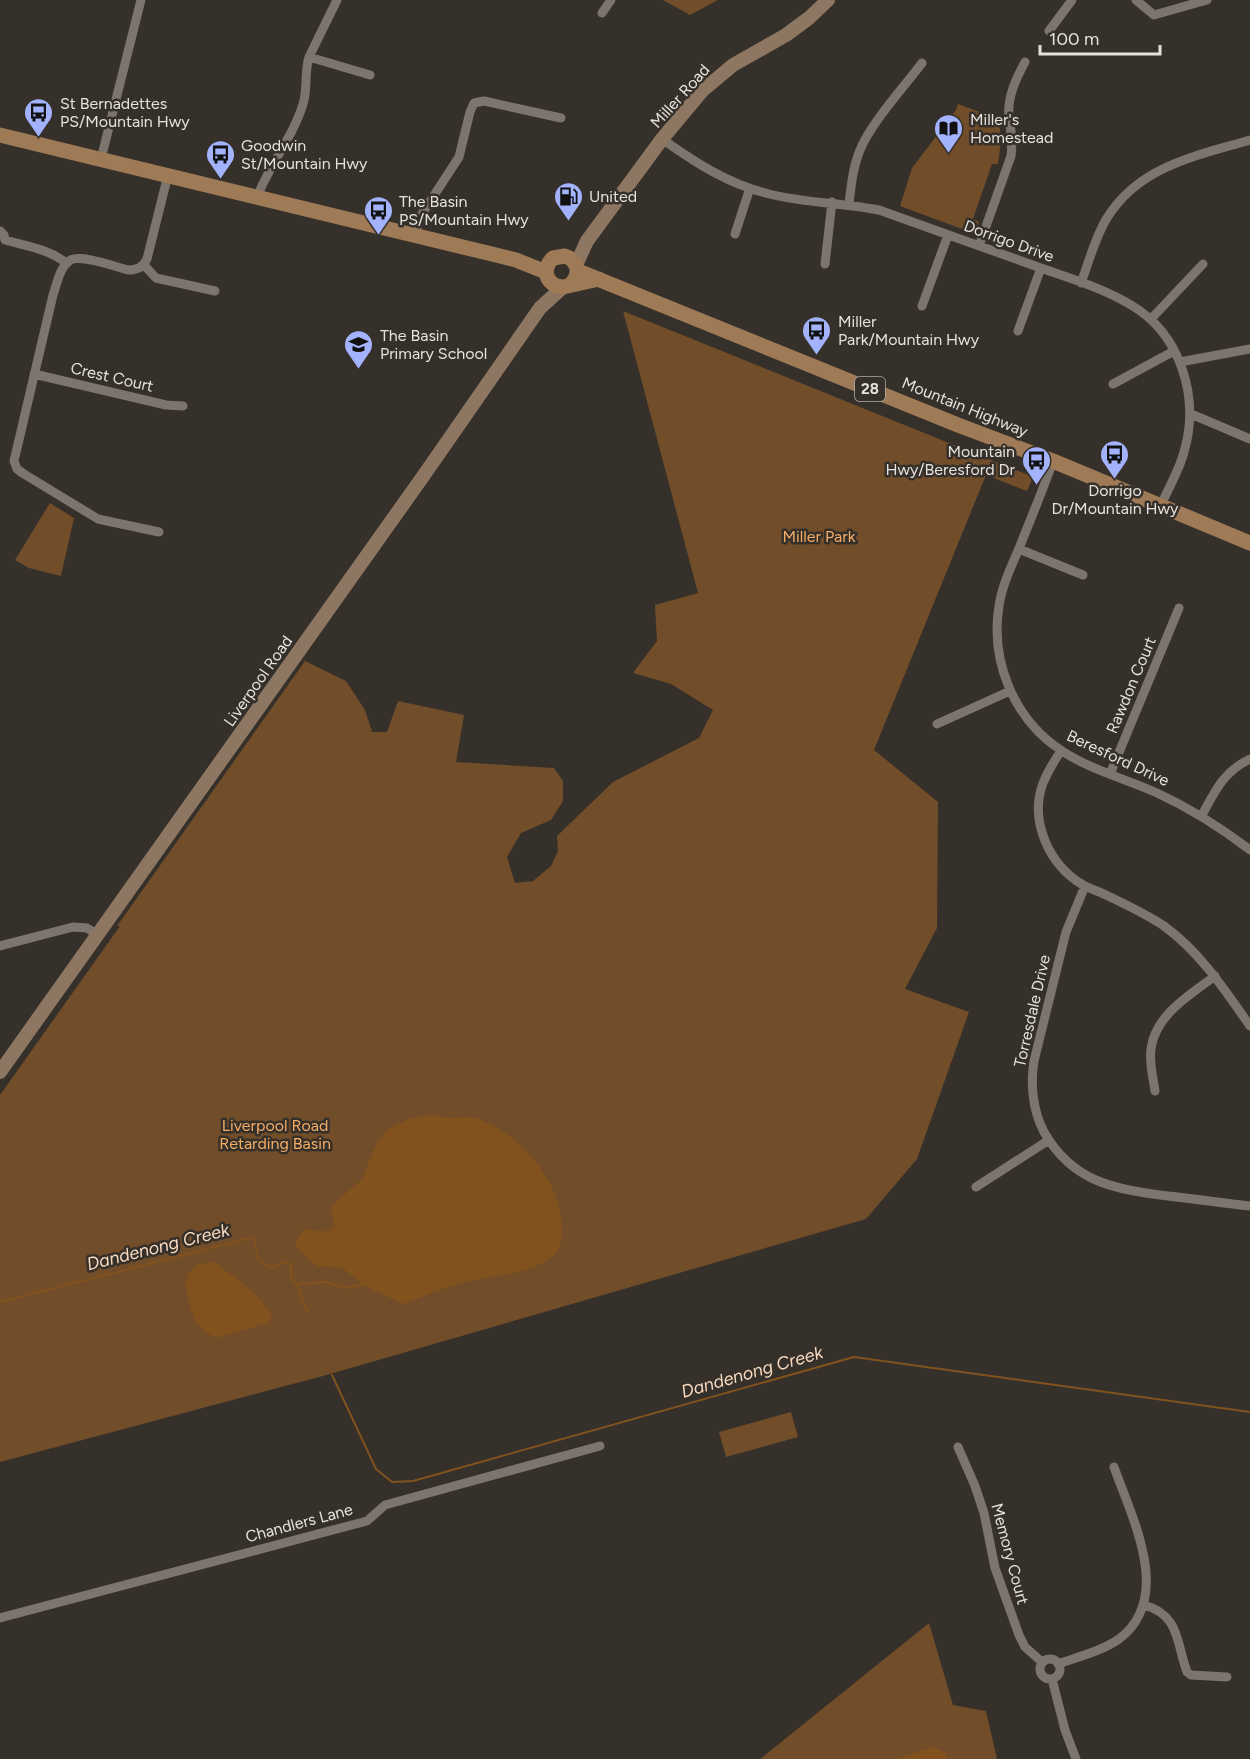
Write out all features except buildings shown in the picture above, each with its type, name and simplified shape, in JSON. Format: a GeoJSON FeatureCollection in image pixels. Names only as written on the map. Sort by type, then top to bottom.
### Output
{"type":"FeatureCollection","features":[{"type":"Feature","properties":{"kind":"main road","name":"Miller Road"},"geometry":{"type":"LineString","coordinates":[[573,264],[662,139],[702,91],[734,65],[786,35],[828,0]]}},
{"type":"Feature","properties":{"kind":"main road"},"geometry":{"type":"LineString","coordinates":[[0,135],[415,235],[547,270]]}},
{"type":"Feature","properties":{"kind":"main road"},"geometry":{"type":"LineString","coordinates":[[547,270],[560,256],[573,264],[574,281],[566,286]]}},
{"type":"Feature","properties":{"kind":"main road","name":"Mountain Highway"},"geometry":{"type":"LineString","coordinates":[[573,264],[599,279],[958,425],[1053,461],[1250,543]]}},
{"type":"Feature","properties":{"kind":"main road"},"geometry":{"type":"LineString","coordinates":[[547,270],[550,283],[566,286],[599,279]]}},
{"type":"Feature","properties":{"kind":"main road","name":"Liverpool Road"},"geometry":{"type":"LineString","coordinates":[[540,308],[547,270]]}},
{"type":"Feature","properties":{"kind":"main road","name":"Liverpool Road"},"geometry":{"type":"LineString","coordinates":[[0,1072],[540,308],[566,286]]}},
{"type":"Feature","properties":{"kind":"street"},"geometry":{"type":"LineString","coordinates":[[101,159],[141,0]]}},
{"type":"Feature","properties":{"kind":"street"},"geometry":{"type":"LineString","coordinates":[[257,197],[303,105],[306,96],[306,65],[337,0]]}},
{"type":"Feature","properties":{"kind":"street"},"geometry":{"type":"LineString","coordinates":[[602,13],[611,0]]}},
{"type":"Feature","properties":{"kind":"street"},"geometry":{"type":"LineString","coordinates":[[1049,32],[1072,0]]}},
{"type":"Feature","properties":{"kind":"street"},"geometry":{"type":"LineString","coordinates":[[1136,0],[1154,15],[1207,0]]}},
{"type":"Feature","properties":{"kind":"street"},"geometry":{"type":"LineString","coordinates":[[309,57],[370,75]]}},
{"type":"Feature","properties":{"kind":"street"},"geometry":{"type":"LineString","coordinates":[[979,246],[1011,156],[1013,144],[1009,102],[1014,82],[1025,62]]}},
{"type":"Feature","properties":{"kind":"street"},"geometry":{"type":"LineString","coordinates":[[849,204],[853,176],[861,147],[922,63]]}},
{"type":"Feature","properties":{"kind":"street"},"geometry":{"type":"LineString","coordinates":[[415,235],[420,216],[459,157],[474,103],[484,101],[561,117]]}},
{"type":"Feature","properties":{"kind":"street","name":"Dorrigo Drive"},"geometry":{"type":"LineString","coordinates":[[662,139],[701,166],[723,178],[750,188],[787,198],[849,204],[879,210],[1081,283],[1132,305],[1151,319],[1167,338],[1180,362],[1189,387],[1191,414],[1184,454],[1160,507]]}},
{"type":"Feature","properties":{"kind":"street"},"geometry":{"type":"LineString","coordinates":[[1081,283],[1106,220],[1129,190],[1144,178],[1178,161],[1250,140]]}},
{"type":"Feature","properties":{"kind":"street"},"geometry":{"type":"LineString","coordinates":[[159,532],[98,519],[17,468],[14,461],[59,274],[66,263],[80,258],[128,270],[136,270],[144,265],[168,176]]}},
{"type":"Feature","properties":{"kind":"street"},"geometry":{"type":"LineString","coordinates":[[735,234],[750,188]]}},
{"type":"Feature","properties":{"kind":"street"},"geometry":{"type":"LineString","coordinates":[[825,264],[832,202]]}},
{"type":"Feature","properties":{"kind":"street"},"geometry":{"type":"LineString","coordinates":[[922,306],[948,235]]}},
{"type":"Feature","properties":{"kind":"street"},"geometry":{"type":"LineString","coordinates":[[0,249],[3,236],[49,252],[66,263]]}},
{"type":"Feature","properties":{"kind":"street"},"geometry":{"type":"LineString","coordinates":[[1151,319],[1203,264]]}},
{"type":"Feature","properties":{"kind":"street"},"geometry":{"type":"LineString","coordinates":[[144,265],[156,278],[216,291]]}},
{"type":"Feature","properties":{"kind":"street"},"geometry":{"type":"LineString","coordinates":[[1018,331],[1041,268]]}},
{"type":"Feature","properties":{"kind":"street"},"geometry":{"type":"LineString","coordinates":[[1180,362],[1250,349]]}},
{"type":"Feature","properties":{"kind":"street"},"geometry":{"type":"LineString","coordinates":[[1113,384],[1174,351]]}},
{"type":"Feature","properties":{"kind":"street","name":"Crest Court"},"geometry":{"type":"LineString","coordinates":[[34,374],[166,405],[183,406]]}},
{"type":"Feature","properties":{"kind":"street"},"geometry":{"type":"LineString","coordinates":[[1191,414],[1250,439]]}},
{"type":"Feature","properties":{"kind":"street","name":"Beresford Drive"},"geometry":{"type":"LineString","coordinates":[[1053,461],[1007,576],[999,605],[997,640],[1002,668],[1010,691],[1023,714],[1039,733],[1060,751],[1202,815],[1250,850]]}},
{"type":"Feature","properties":{"kind":"street"},"geometry":{"type":"LineString","coordinates":[[1019,549],[1083,575]]}},
{"type":"Feature","properties":{"kind":"street","name":"Rawdon Court"},"geometry":{"type":"LineString","coordinates":[[1110,774],[1179,608]]}},
{"type":"Feature","properties":{"kind":"street"},"geometry":{"type":"LineString","coordinates":[[937,724],[1010,691]]}},
{"type":"Feature","properties":{"kind":"street"},"geometry":{"type":"LineString","coordinates":[[1060,751],[1042,784],[1039,802],[1042,833],[1052,857],[1072,877],[1085,886],[1136,909],[1165,927],[1189,947],[1215,976],[1250,1026]]}},
{"type":"Feature","properties":{"kind":"street"},"geometry":{"type":"LineString","coordinates":[[1202,815],[1219,783],[1250,759]]}},
{"type":"Feature","properties":{"kind":"street","name":"Torresdale Drive"},"geometry":{"type":"LineString","coordinates":[[1085,886],[1066,932],[1032,1070],[1033,1096],[1037,1114],[1049,1140],[1059,1153],[1079,1171],[1108,1186],[1135,1192],[1250,1206]]}},
{"type":"Feature","properties":{"kind":"street"},"geometry":{"type":"LineString","coordinates":[[0,946],[73,927],[87,928],[98,936]]}},
{"type":"Feature","properties":{"kind":"street"},"geometry":{"type":"LineString","coordinates":[[1155,1091],[1150,1061],[1154,1034],[1162,1020],[1174,1008],[1215,976]]}},
{"type":"Feature","properties":{"kind":"street"},"geometry":{"type":"LineString","coordinates":[[976,1187],[1049,1140]]}},
{"type":"Feature","properties":{"kind":"street","name":"Chandlers Lane"},"geometry":{"type":"LineString","coordinates":[[0,1618],[367,1521],[386,1505],[600,1446]]}},
{"type":"Feature","properties":{"kind":"street","name":"Memory Court"},"geometry":{"type":"LineString","coordinates":[[958,1447],[984,1513],[995,1568],[1019,1635],[1025,1647],[1042,1662]]}},
{"type":"Feature","properties":{"kind":"street"},"geometry":{"type":"LineString","coordinates":[[1058,1664],[1118,1640],[1134,1623],[1143,1605],[1147,1580],[1146,1565],[1139,1536],[1114,1467]]}},
{"type":"Feature","properties":{"kind":"street"},"geometry":{"type":"LineString","coordinates":[[1143,1605],[1157,1608],[1172,1623],[1187,1672],[1191,1675],[1227,1677]]}},
{"type":"Feature","properties":{"kind":"street"},"geometry":{"type":"LineString","coordinates":[[1049,1659],[1058,1664],[1060,1671],[1052,1679],[1045,1678],[1040,1673],[1042,1662],[1049,1659]]}},
{"type":"Feature","properties":{"kind":"street"},"geometry":{"type":"LineString","coordinates":[[1052,1679],[1065,1730],[1076,1759]]}},
{"type":"Feature","properties":{"kind":"green space"},"geometry":{"type":"Polygon","coordinates":[[[663,0],[718,0],[690,15],[663,0]]]}},
{"type":"Feature","properties":{"kind":"green space"},"geometry":{"type":"Polygon","coordinates":[[[958,104],[999,119],[1001,140],[998,164],[992,164],[973,219],[979,222],[970,232],[900,206],[912,168],[956,110],[958,104]]]}},
{"type":"Feature","properties":{"kind":"green space"},"geometry":{"type":"Polygon","coordinates":[[[623,311],[1033,477],[1027,491],[986,475],[874,750],[938,802],[937,928],[905,989],[969,1012],[917,1159],[866,1219],[323,1376],[0,1462],[0,1095],[305,661],[346,681],[365,710],[372,732],[387,732],[398,701],[464,715],[456,762],[554,768],[563,781],[563,801],[551,820],[521,833],[507,857],[515,883],[533,881],[551,866],[558,851],[557,836],[613,782],[699,738],[713,710],[671,684],[633,673],[657,641],[655,605],[698,593],[623,311]]]}},
{"type":"Feature","properties":{"kind":"green space"},"geometry":{"type":"Polygon","coordinates":[[[50,503],[74,518],[61,576],[29,568],[15,560],[50,503]]]}},
{"type":"Feature","properties":{"kind":"green space"},"geometry":{"type":"Polygon","coordinates":[[[791,1412],[798,1437],[726,1457],[719,1432],[791,1412]]]}},
{"type":"Feature","properties":{"kind":"green space"},"geometry":{"type":"Polygon","coordinates":[[[929,1623],[953,1705],[986,1711],[997,1759],[760,1759],[929,1623]]]}},
{"type":"Feature","properties":{"kind":"shaded area"},"geometry":{"type":"Polygon","coordinates":[[[429,1115],[477,1119],[495,1127],[520,1145],[542,1170],[557,1200],[561,1215],[561,1240],[558,1250],[545,1262],[515,1273],[464,1282],[404,1304],[364,1286],[343,1268],[317,1266],[297,1248],[296,1241],[304,1229],[324,1231],[335,1226],[331,1211],[333,1205],[362,1179],[377,1142],[387,1129],[412,1118],[429,1115]]]}},
{"type":"Feature","properties":{"kind":"shaded area"},"geometry":{"type":"Polygon","coordinates":[[[214,1262],[246,1286],[260,1300],[272,1316],[270,1322],[216,1338],[204,1331],[196,1322],[185,1285],[189,1273],[198,1264],[214,1262]]]}},
{"type":"Feature","properties":{"kind":"shaded area"},"geometry":{"type":"Polygon","coordinates":[[[932,1747],[946,1753],[948,1759],[897,1759],[932,1747]]]}},
{"type":"Feature","properties":{"kind":"waterway","name":"Dandenong Creek"},"geometry":{"type":"LineString","coordinates":[[0,1302],[250,1238],[254,1239],[257,1257],[261,1262],[272,1267],[285,1262],[291,1264],[291,1278],[296,1284],[307,1311]]}},
{"type":"Feature","properties":{"kind":"waterway"},"geometry":{"type":"LineString","coordinates":[[296,1284],[326,1282],[345,1288],[362,1285]]}},
{"type":"Feature","properties":{"kind":"waterway","name":"Dandenong Creek"},"geometry":{"type":"LineString","coordinates":[[332,1375],[376,1469],[392,1482],[413,1481],[854,1357],[1250,1412]]}},
{"type":"Feature","properties":{"kind":"place","name":"St Bernadettes PS/Mountain Hwy"},"geometry":{"type":"Point","coordinates":[39,138]}},
{"type":"Feature","properties":{"kind":"place","name":"Miller's Homestead"},"geometry":{"type":"Point","coordinates":[949,154]}},
{"type":"Feature","properties":{"kind":"place","name":"Goodwin St/Mountain Hwy"},"geometry":{"type":"Point","coordinates":[220,180]}},
{"type":"Feature","properties":{"kind":"place","name":"United"},"geometry":{"type":"Point","coordinates":[568,222]}},
{"type":"Feature","properties":{"kind":"place","name":"The Basin PS/Mountain Hwy"},"geometry":{"type":"Point","coordinates":[378,236]}},
{"type":"Feature","properties":{"kind":"place","name":"Miller Park/Mountain Hwy"},"geometry":{"type":"Point","coordinates":[817,356]}},
{"type":"Feature","properties":{"kind":"place","name":"The Basin Primary School"},"geometry":{"type":"Point","coordinates":[359,370]}},
{"type":"Feature","properties":{"kind":"place","name":"Dorrigo Dr/Mountain Hwy"},"geometry":{"type":"Point","coordinates":[1115,480]}},
{"type":"Feature","properties":{"kind":"place","name":"Mountain Hwy/Beresford Dr"},"geometry":{"type":"Point","coordinates":[1036,486]}},
{"type":"Feature","properties":{"kind":"park label","name":"Miller Park"},"geometry":{"type":"Point","coordinates":[819,536]}},
{"type":"Feature","properties":{"kind":"park label","name":"Liverpool Road Retarding Basin"},"geometry":{"type":"Point","coordinates":[275,1134]}}]}
